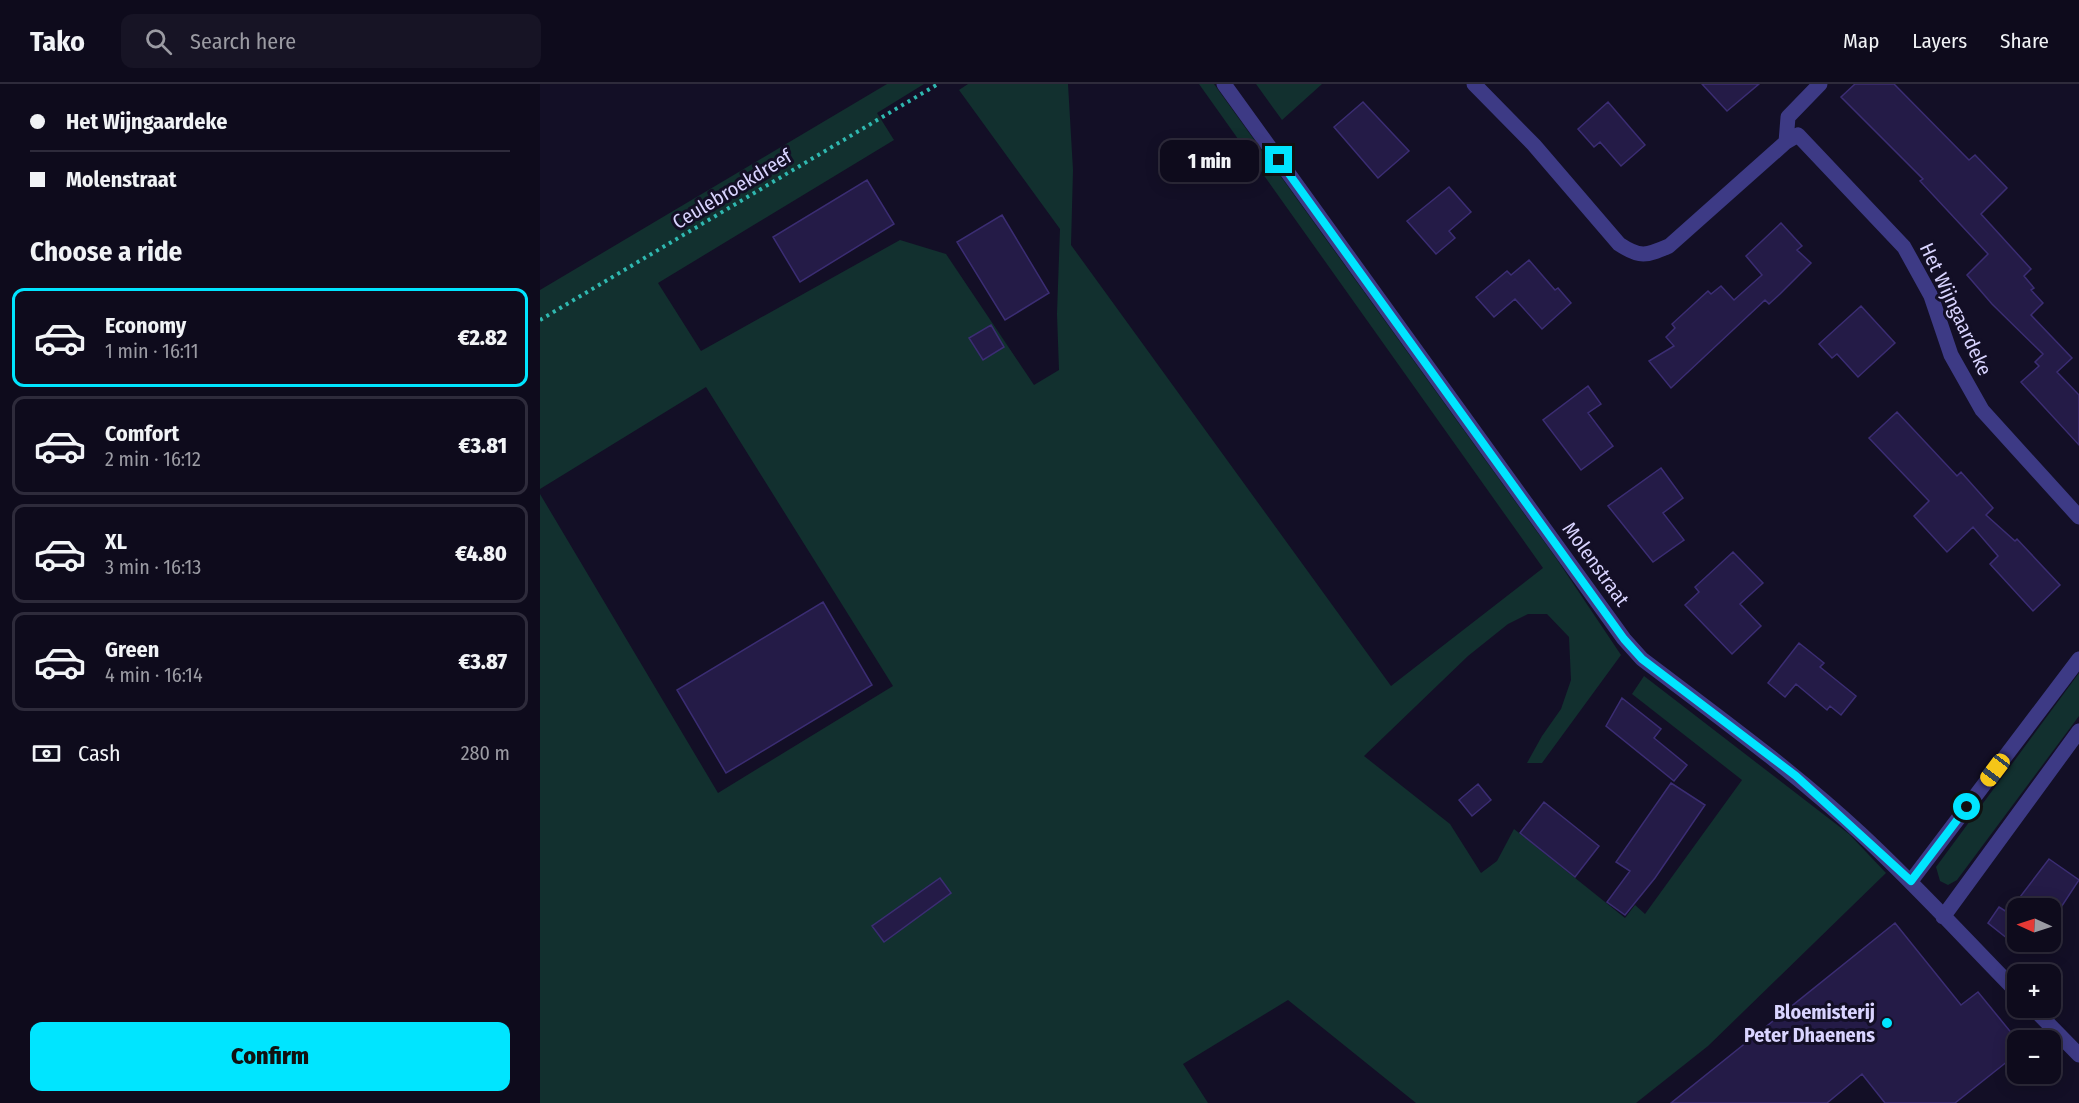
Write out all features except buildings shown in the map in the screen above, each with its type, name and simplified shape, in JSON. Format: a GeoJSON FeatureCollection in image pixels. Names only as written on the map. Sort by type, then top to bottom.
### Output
{"type":"FeatureCollection","features":[{"type":"Feature","properties":{"kind":"street","name":"Molenstraat"},"geometry":{"type":"LineString","coordinates":[[1224,84],[1624,639],[1642,659],[1796,776],[1911,881],[2007,982]]}},
{"type":"Feature","properties":{"kind":"street"},"geometry":{"type":"LineString","coordinates":[[1474,84],[1534,145],[1619,244],[1634,254],[1653,253],[1669,246],[1786,142],[1788,117],[1820,84]]}},
{"type":"Feature","properties":{"kind":"street","name":"Het Wijngaardeke"},"geometry":{"type":"LineString","coordinates":[[1786,142],[1798,135],[1904,247],[1931,296],[1951,355],[1982,410],[2079,516]]}},
{"type":"Feature","properties":{"kind":"street"},"geometry":{"type":"LineString","coordinates":[[1911,881],[2079,659]]}},
{"type":"Feature","properties":{"kind":"street"},"geometry":{"type":"LineString","coordinates":[[1943,917],[2079,731]]}},
{"type":"Feature","properties":{"kind":"street"},"geometry":{"type":"LineString","coordinates":[[2042,1018],[2079,1055]]}},
{"type":"Feature","properties":{"kind":"path","name":"Ceulebroekdreef"},"geometry":{"type":"LineString","coordinates":[[540,320],[938,84]]}},
{"type":"Feature","properties":{"kind":"green space"},"geometry":{"type":"Polygon","coordinates":[[[887,84],[924,84],[877,113],[894,140],[658,283],[701,351],[900,240],[946,254],[1034,385],[1059,370],[1057,314],[1060,229],[959,90],[968,84],[1068,84],[1073,170],[1071,245],[1391,686],[1543,568],[1199,84],[1214,84],[1556,558],[1621,655],[1542,763],[1527,763],[1561,709],[1571,680],[1569,637],[1547,614],[1528,614],[1508,624],[1468,656],[1364,756],[1450,824],[1481,873],[1497,861],[1514,829],[1625,918],[1635,905],[1645,914],[1742,780],[1632,694],[1644,676],[1849,834],[1886,873],[1708,1046],[1636,1103],[1416,1103],[1288,1000],[1183,1064],[1208,1103],[540,1103],[540,494],[718,793],[893,686],[706,387],[540,489],[540,290],[887,84]]]}},
{"type":"Feature","properties":{"kind":"green space"},"geometry":{"type":"Polygon","coordinates":[[[1256,84],[1322,84],[1282,120],[1256,84]]]}},
{"type":"Feature","properties":{"kind":"green space"},"geometry":{"type":"Polygon","coordinates":[[[2079,673],[2079,716],[1957,880],[1948,885],[1940,881],[1936,867],[2079,673]]]}},
{"type":"Feature","properties":{"kind":"place","name":"Bloemisterij Peter Dhaenens"},"geometry":{"type":"Point","coordinates":[1887,1023]}},
{"type":"Feature","properties":{"kind":"route"},"geometry":{"type":"LineString","coordinates":[[1279,160],[1624,639],[1642,659],[1796,776],[1911,881],[1967,807]]}}]}
